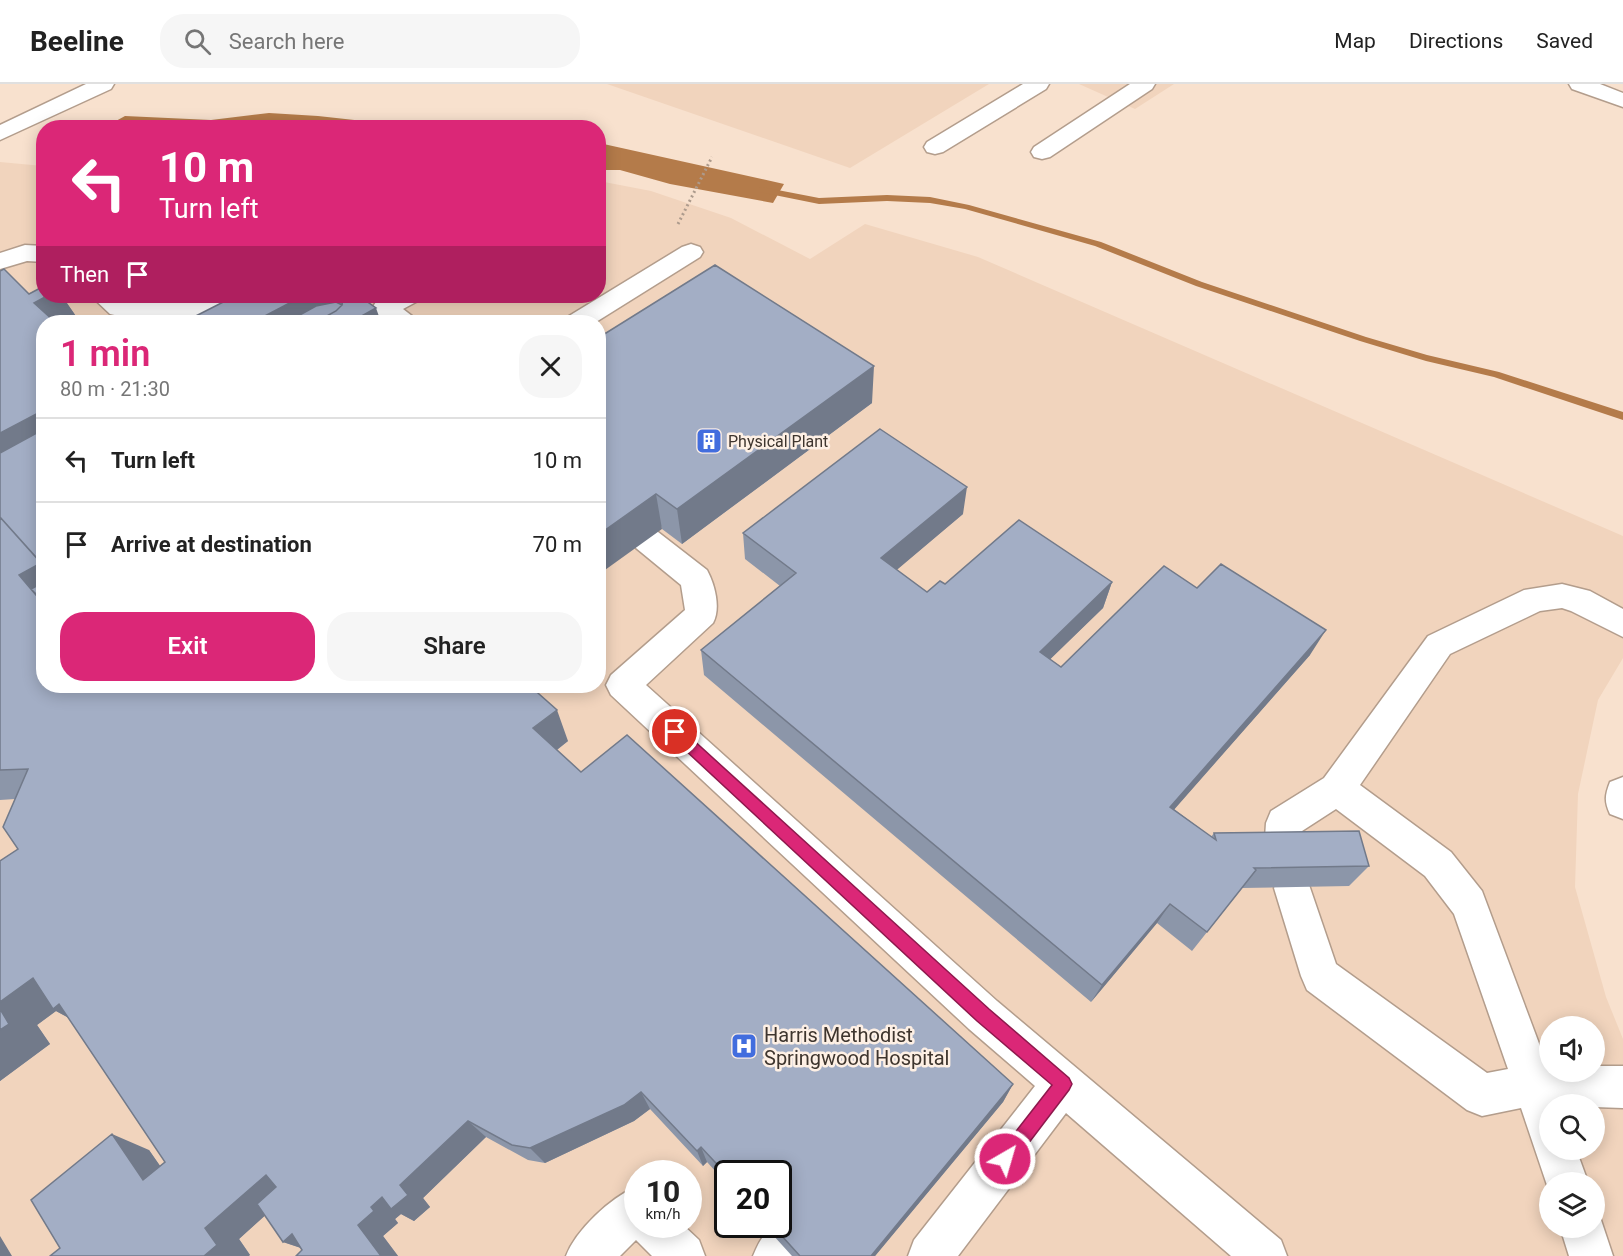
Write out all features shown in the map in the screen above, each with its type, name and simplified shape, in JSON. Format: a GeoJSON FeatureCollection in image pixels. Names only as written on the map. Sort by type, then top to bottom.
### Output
{"type":"FeatureCollection","features":[{"type":"Feature","properties":{"kind":"main road"},"geometry":{"type":"LineString","coordinates":[[0,133],[103,84]]}},
{"type":"Feature","properties":{"kind":"main road"},"geometry":{"type":"LineString","coordinates":[[935,147],[1038,84]]}},
{"type":"Feature","properties":{"kind":"main road"},"geometry":{"type":"LineString","coordinates":[[1042,152],[1144,84]]}},
{"type":"Feature","properties":{"kind":"main road"},"geometry":{"type":"LineString","coordinates":[[1580,84],[1613,92]]}},
{"type":"Feature","properties":{"kind":"main road"},"geometry":{"type":"LineString","coordinates":[[589,315],[692,252]]}},
{"type":"Feature","properties":{"kind":"main road"},"geometry":{"type":"LineString","coordinates":[[0,261],[25,253],[36,254]]}},
{"type":"Feature","properties":{"kind":"main road"},"geometry":{"type":"LineString","coordinates":[[113,303],[119,308],[233,307],[241,303]]}},
{"type":"Feature","properties":{"kind":"main road"},"geometry":{"type":"LineString","coordinates":[[394,303],[385,308],[394,315]]}},
{"type":"Feature","properties":{"kind":"main road"},"geometry":{"type":"LineString","coordinates":[[647,540],[696,579],[702,614],[623,685],[983,1015],[1265,1256]]}},
{"type":"Feature","properties":{"kind":"main road"},"geometry":{"type":"LineString","coordinates":[[1623,624],[1579,600],[1562,596],[1535,598],[1439,645],[1337,789],[1284,823],[1288,870],[1321,976],[1482,1095],[1534,1085],[1623,1087]]}},
{"type":"Feature","properties":{"kind":"main road"},"geometry":{"type":"LineString","coordinates":[[1337,789],[1438,864],[1469,904],[1539,1099]]}},
{"type":"Feature","properties":{"kind":"main road"},"geometry":{"type":"LineString","coordinates":[[1623,793],[1623,803]]}},
{"type":"Feature","properties":{"kind":"main road"},"geometry":{"type":"LineString","coordinates":[[957,1045],[983,1015]]}},
{"type":"Feature","properties":{"kind":"main road"},"geometry":{"type":"LineString","coordinates":[[930,1256],[1063,1084]]}},
{"type":"Feature","properties":{"kind":"main road"},"geometry":{"type":"LineString","coordinates":[[588,1256],[624,1221]]}},
{"type":"Feature","properties":{"kind":"main road"},"geometry":{"type":"LineString","coordinates":[[665,1238],[683,1256]]}},
{"type":"Feature","properties":{"kind":"main road"},"geometry":{"type":"LineString","coordinates":[[1585,1238],[1591,1256]]}},
{"type":"Feature","properties":{"kind":"path"},"geometry":{"type":"LineString","coordinates":[[676,227],[712,157]]}},
{"type":"Feature","properties":{"kind":"shaded area"},"geometry":{"type":"Polygon","coordinates":[[[607,84],[989,84],[850,168],[607,84]]]}},
{"type":"Feature","properties":{"kind":"shaded area"},"geometry":{"type":"Polygon","coordinates":[[[1079,84],[1174,84],[1135,109],[1079,84]]]}},
{"type":"Feature","properties":{"kind":"shaded area"},"geometry":{"type":"Polygon","coordinates":[[[269,113],[354,120],[211,120],[269,113]]]}},
{"type":"Feature","properties":{"kind":"shaded area"},"geometry":{"type":"Polygon","coordinates":[[[125,116],[211,120],[118,120],[125,116]]]}},
{"type":"Feature","properties":{"kind":"shaded area"},"geometry":{"type":"Polygon","coordinates":[[[606,145],[784,184],[773,203],[670,184],[620,170],[606,170],[606,145]]]}},
{"type":"Feature","properties":{"kind":"shaded area"},"geometry":{"type":"Polygon","coordinates":[[[0,162],[36,165],[36,303],[606,303],[606,182],[651,191],[731,218],[810,259],[865,224],[978,257],[1623,536],[1623,658],[1598,700],[1578,794],[1575,887],[1606,997],[1623,1039],[1623,1256],[0,1256],[0,162]]]}},
{"type":"Feature","properties":{"kind":"building","name":"Physical Plant"},"geometry":{"type":"Polygon","coordinates":[[[715,265],[874,366],[677,509],[656,494],[606,529],[606,333],[715,265]]]}},
{"type":"Feature","properties":{"kind":"building"},"geometry":{"type":"Polygon","coordinates":[[[4,269],[29,294],[36,290],[36,302],[34,303],[47,315],[36,315],[36,414],[0,433],[0,271],[4,269]]]}},
{"type":"Feature","properties":{"kind":"building"},"geometry":{"type":"Polygon","coordinates":[[[221,303],[290,303],[266,315],[198,315],[221,303]]]}},
{"type":"Feature","properties":{"kind":"building"},"geometry":{"type":"Polygon","coordinates":[[[331,303],[342,305],[329,315],[300,315],[316,306],[331,303]]]}},
{"type":"Feature","properties":{"kind":"building"},"geometry":{"type":"Polygon","coordinates":[[[342,303],[369,303],[376,308],[364,315],[329,315],[342,303]]]}},
{"type":"Feature","properties":{"kind":"building"},"geometry":{"type":"Polygon","coordinates":[[[880,429],[967,487],[881,558],[927,592],[940,581],[945,584],[1019,520],[1112,582],[1040,652],[1061,667],[1164,566],[1197,588],[1221,564],[1326,630],[1170,807],[1216,840],[1214,833],[1359,831],[1369,866],[1254,868],[1256,870],[1207,932],[1170,904],[1102,985],[701,650],[796,573],[743,533],[880,429]]]}},
{"type":"Feature","properties":{"kind":"building"},"geometry":{"type":"Polygon","coordinates":[[[36,433],[36,557],[0,517],[0,453],[36,433]]]}},
{"type":"Feature","properties":{"kind":"building"},"geometry":{"type":"Polygon","coordinates":[[[0,517],[36,557],[36,566],[19,575],[36,595],[36,693],[538,693],[557,710],[533,728],[581,772],[627,735],[1013,1084],[871,1256],[800,1256],[784,1238],[792,1238],[792,1160],[714,1161],[701,1147],[697,1151],[641,1092],[624,1105],[530,1148],[512,1145],[468,1121],[400,1185],[408,1195],[391,1209],[382,1197],[371,1207],[374,1211],[358,1225],[381,1256],[296,1256],[302,1250],[292,1234],[283,1242],[257,1204],[276,1187],[266,1175],[205,1228],[217,1245],[204,1256],[50,1256],[60,1248],[31,1200],[112,1134],[143,1180],[165,1162],[59,1004],[53,1009],[33,978],[0,1002],[0,861],[18,849],[3,827],[28,769],[0,770],[0,517]]]}},
{"type":"Feature","properties":{"kind":"building"},"geometry":{"type":"Polygon","coordinates":[[[0,1009],[9,1024],[0,1030],[0,1009]]]}},
{"type":"Feature","properties":{"kind":"waterway"},"geometry":{"type":"LineString","coordinates":[[762,190],[819,201],[887,198],[930,200],[966,207],[1098,244],[1199,284],[1363,339],[1426,358],[1496,374],[1623,416]]}},
{"type":"Feature","properties":{"kind":"place","name":"Physical Plant"},"geometry":{"type":"Point","coordinates":[709,441]}},
{"type":"Feature","properties":{"kind":"place","name":"Harris Methodist Springwood Hospital"},"geometry":{"type":"Point","coordinates":[744,1046]}},
{"type":"Feature","properties":{"kind":"route"},"geometry":{"type":"LineString","coordinates":[[675,732],[983,1015],[1063,1084],[1005,1159]]}}]}
